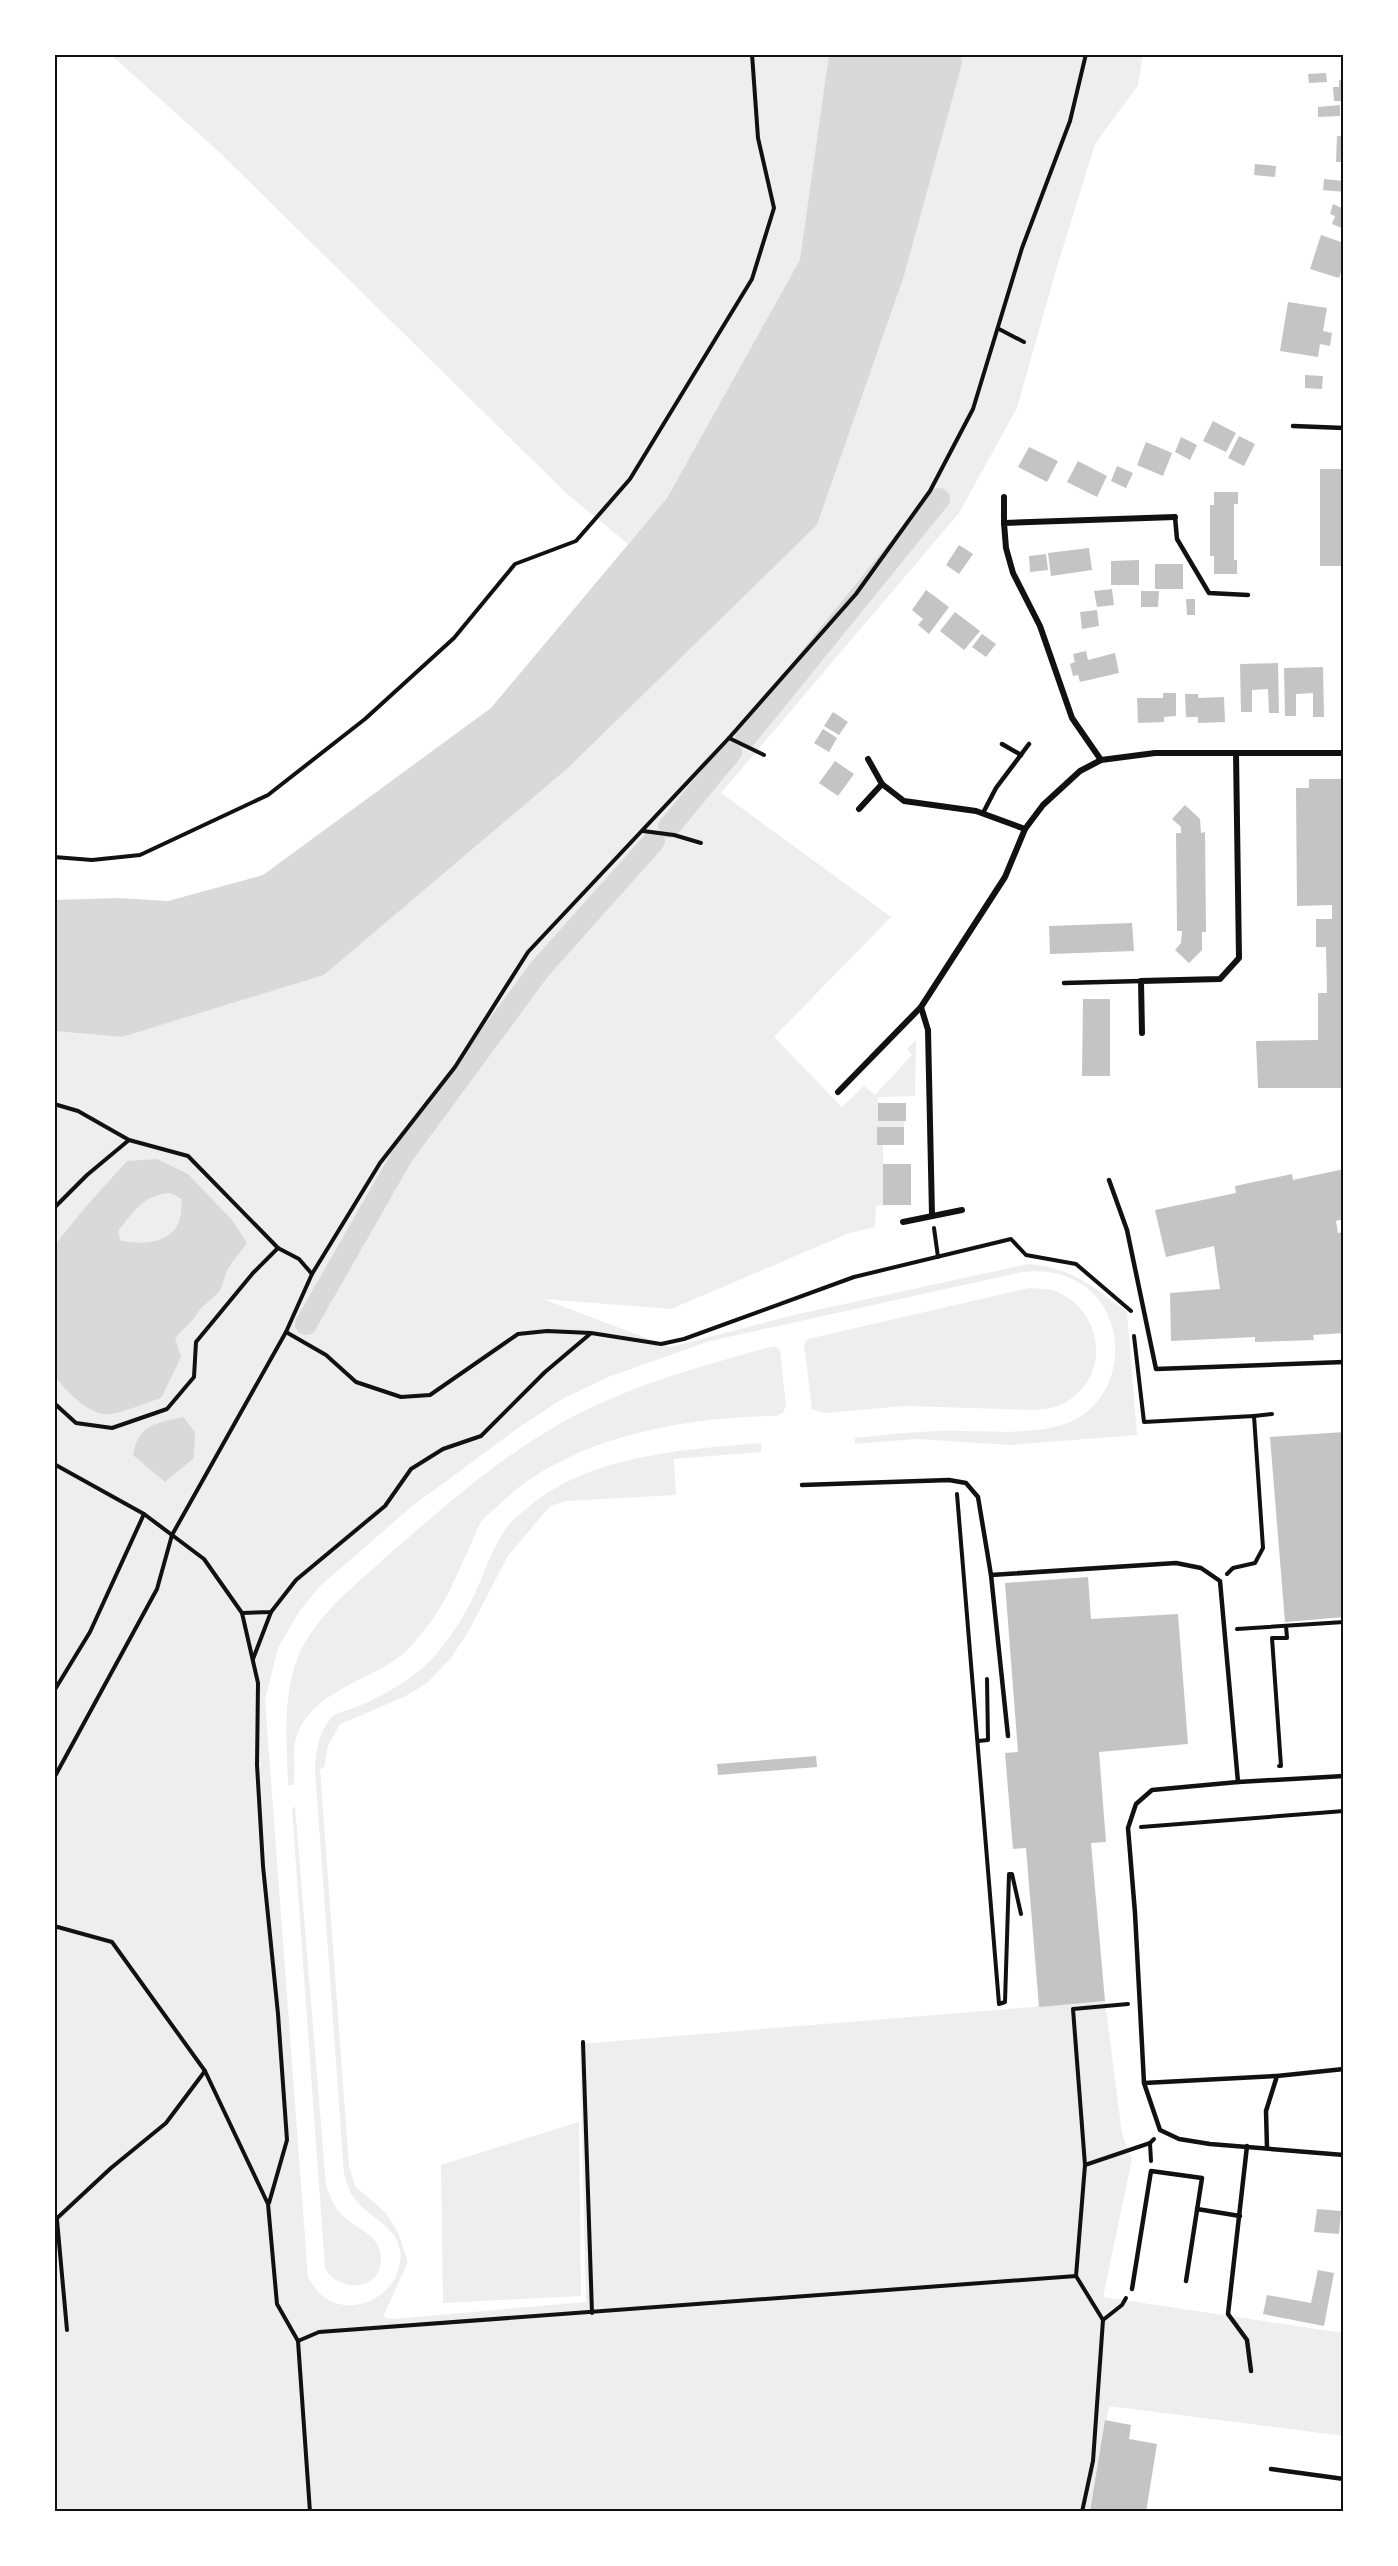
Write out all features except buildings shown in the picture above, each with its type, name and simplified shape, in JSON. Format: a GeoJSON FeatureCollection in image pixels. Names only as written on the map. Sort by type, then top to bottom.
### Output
{"type":"FeatureCollection","features":[{"type":"Feature","properties":{"kind":"street"},"geometry":{"type":"LineString","coordinates":[[1004,497],[1006,548],[1013,573],[1040,626],[1072,718],[1101,760]]}},
{"type":"Feature","properties":{"kind":"street"},"geometry":{"type":"LineString","coordinates":[[1004,523],[1175,517]]}},
{"type":"Feature","properties":{"kind":"street"},"geometry":{"type":"LineString","coordinates":[[838,1092],[921,1007],[1005,877],[1025,830],[1043,805],[1080,771],[1101,760],[1155,753],[1344,753]]}},
{"type":"Feature","properties":{"kind":"street"},"geometry":{"type":"LineString","coordinates":[[1142,1033],[1141,981],[1220,979],[1239,958],[1236,753]]}},
{"type":"Feature","properties":{"kind":"street"},"geometry":{"type":"LineString","coordinates":[[868,759],[882,784],[904,801],[983,813],[1025,830]]}},
{"type":"Feature","properties":{"kind":"street"},"geometry":{"type":"LineString","coordinates":[[859,809],[882,784]]}},
{"type":"Feature","properties":{"kind":"street"},"geometry":{"type":"LineString","coordinates":[[921,1007],[928,1030],[932,1215]]}},
{"type":"Feature","properties":{"kind":"street"},"geometry":{"type":"LineString","coordinates":[[903,1222],[962,1210]]}},
{"type":"Feature","properties":{"kind":"lane"},"geometry":{"type":"LineString","coordinates":[[1293,426],[1344,428]]}},
{"type":"Feature","properties":{"kind":"lane"},"geometry":{"type":"LineString","coordinates":[[1175,517],[1177,539],[1209,593],[1248,595]]}},
{"type":"Feature","properties":{"kind":"lane"},"geometry":{"type":"LineString","coordinates":[[1002,744],[1021,755]]}},
{"type":"Feature","properties":{"kind":"lane"},"geometry":{"type":"LineString","coordinates":[[983,813],[996,788],[1029,744]]}},
{"type":"Feature","properties":{"kind":"lane"},"geometry":{"type":"LineString","coordinates":[[1064,982],[1141,981]]}},
{"type":"Feature","properties":{"kind":"lane"},"geometry":{"type":"LineString","coordinates":[[1109,1180],[1126,1230],[1156,1369],[1344,1362]]}},
{"type":"Feature","properties":{"kind":"lane"},"geometry":{"type":"LineString","coordinates":[[802,1485],[956,1481],[966,1483],[978,1497],[991,1575],[1008,1736]]}},
{"type":"Feature","properties":{"kind":"lane"},"geometry":{"type":"LineString","coordinates":[[991,1575],[1176,1563],[1201,1568],[1220,1581],[1238,1782]]}},
{"type":"Feature","properties":{"kind":"lane"},"geometry":{"type":"LineString","coordinates":[[1344,1776],[1152,1790],[1136,1804],[1128,1828],[1144,2084],[1160,2130],[1192,2142],[1344,2155]]}},
{"type":"Feature","properties":{"kind":"lane"},"geometry":{"type":"LineString","coordinates":[[1144,2084],[1277,2076],[1344,2068]]}},
{"type":"Feature","properties":{"kind":"lane"},"geometry":{"type":"LineString","coordinates":[[1267,2148],[1266,2111],[1277,2076]]}},
{"type":"Feature","properties":{"kind":"lane"},"geometry":{"type":"LineString","coordinates":[[1247,2146],[1228,2314],[1247,2340],[1251,2371]]}},
{"type":"Feature","properties":{"kind":"lane"},"geometry":{"type":"LineString","coordinates":[[1132,2289],[1151,2171],[1202,2178],[1186,2281]]}},
{"type":"Feature","properties":{"kind":"lane"},"geometry":{"type":"LineString","coordinates":[[1197,2209],[1240,2216]]}},
{"type":"Feature","properties":{"kind":"lane"},"geometry":{"type":"LineString","coordinates":[[1271,2469],[1344,2480]]}},
{"type":"Feature","properties":{"kind":"path"},"geometry":{"type":"LineString","coordinates":[[54,857],[92,860],[140,855],[268,795],[364,719],[454,638],[515,564],[576,541],[630,479],[752,279],[774,208],[758,138],[752,54]]}},
{"type":"Feature","properties":{"kind":"path"},"geometry":{"type":"LineString","coordinates":[[54,1778],[157,1589],[172,1535],[286,1332],[312,1274],[380,1163],[455,1067],[528,952],[729,738],[856,594],[930,491],[973,409],[1022,248],[1070,121],[1086,54]]}},
{"type":"Feature","properties":{"kind":"path"},"geometry":{"type":"LineString","coordinates":[[999,329],[1024,342]]}},
{"type":"Feature","properties":{"kind":"path"},"geometry":{"type":"LineString","coordinates":[[729,738],[764,754]]}},
{"type":"Feature","properties":{"kind":"path"},"geometry":{"type":"LineString","coordinates":[[643,830],[674,835],[701,843]]}},
{"type":"Feature","properties":{"kind":"path"},"geometry":{"type":"LineString","coordinates":[[54,1104],[78,1111],[129,1140],[188,1156],[278,1248],[299,1259],[312,1274]]}},
{"type":"Feature","properties":{"kind":"path"},"geometry":{"type":"LineString","coordinates":[[54,1208],[87,1175],[129,1140]]}},
{"type":"Feature","properties":{"kind":"path"},"geometry":{"type":"LineString","coordinates":[[932,1215],[938,1257]]}},
{"type":"Feature","properties":{"kind":"path"},"geometry":{"type":"LineString","coordinates":[[286,1332],[326,1356],[356,1382],[400,1397],[430,1395],[518,1334],[548,1330],[591,1333],[661,1344],[684,1340],[843,1281],[1011,1239],[1026,1255],[1076,1264],[1131,1311],[1132,1322]]}},
{"type":"Feature","properties":{"kind":"path"},"geometry":{"type":"LineString","coordinates":[[54,1403],[76,1423],[111,1428],[167,1409],[194,1377],[196,1342],[253,1273],[278,1248]]}},
{"type":"Feature","properties":{"kind":"path"},"geometry":{"type":"LineString","coordinates":[[252,1659],[271,1612],[296,1580],[385,1506],[411,1469],[443,1449],[481,1436],[544,1372],[591,1333]]}},
{"type":"Feature","properties":{"kind":"path"},"geometry":{"type":"LineString","coordinates":[[1134,1333],[1144,1422],[1272,1414]]}},
{"type":"Feature","properties":{"kind":"path"},"geometry":{"type":"LineString","coordinates":[[1220,1581],[1233,1568],[1255,1563],[1263,1548],[1254,1416]]}},
{"type":"Feature","properties":{"kind":"path"},"geometry":{"type":"LineString","coordinates":[[54,1464],[144,1514],[204,1559],[242,1613],[258,1683],[257,1765],[263,1866],[278,2014],[287,2140],[268,2204]]}},
{"type":"Feature","properties":{"kind":"path"},"geometry":{"type":"LineString","coordinates":[[956,1481],[999,2004],[1005,2002],[1009,1874],[1012,1874],[1021,1914]]}},
{"type":"Feature","properties":{"kind":"path"},"geometry":{"type":"LineString","coordinates":[[54,1691],[90,1632],[144,1514]]}},
{"type":"Feature","properties":{"kind":"path"},"geometry":{"type":"LineString","coordinates":[[242,1613],[271,1612]]}},
{"type":"Feature","properties":{"kind":"path"},"geometry":{"type":"LineString","coordinates":[[1223,1630],[1322,1621],[1344,1622]]}},
{"type":"Feature","properties":{"kind":"path"},"geometry":{"type":"LineString","coordinates":[[1265,1780],[1265,1766],[1281,1766],[1272,1638],[1287,1638],[1286,1626]]}},
{"type":"Feature","properties":{"kind":"path"},"geometry":{"type":"LineString","coordinates":[[1128,1828],[1344,1811]]}},
{"type":"Feature","properties":{"kind":"path"},"geometry":{"type":"LineString","coordinates":[[54,1926],[112,1942],[205,2072],[268,2204],[277,2304],[298,2341],[310,2512]]}},
{"type":"Feature","properties":{"kind":"path"},"geometry":{"type":"LineString","coordinates":[[1082,2512],[1093,2461],[1103,2320],[1076,2276],[1086,2165],[1073,2009],[1140,2003]]}},
{"type":"Feature","properties":{"kind":"path"},"geometry":{"type":"LineString","coordinates":[[583,2042],[592,2313]]}},
{"type":"Feature","properties":{"kind":"path"},"geometry":{"type":"LineString","coordinates":[[67,2330],[55,2220],[111,2168],[166,2123],[205,2072]]}},
{"type":"Feature","properties":{"kind":"path"},"geometry":{"type":"LineString","coordinates":[[1086,2165],[1150,2144],[1160,2130]]}},
{"type":"Feature","properties":{"kind":"path"},"geometry":{"type":"LineString","coordinates":[[298,2341],[319,2332],[1076,2276]]}},
{"type":"Feature","properties":{"kind":"path"},"geometry":{"type":"LineString","coordinates":[[1103,2320],[1122,2305],[1132,2289]]}},
{"type":"Feature","properties":{"kind":"shaded area"},"geometry":{"type":"Polygon","coordinates":[[[110,54],[829,54],[801,260],[667,498],[628,544],[566,493],[217,150],[110,54]]]}},
{"type":"Feature","properties":{"kind":"shaded area"},"geometry":{"type":"Polygon","coordinates":[[[829,54],[961,54],[962,64],[904,276],[817,525],[568,768],[324,975],[122,1037],[54,1031],[54,900],[119,898],[168,901],[263,875],[491,708],[667,498],[800,260],[829,54]]]}},
{"type":"Feature","properties":{"kind":"shaded area"},"geometry":{"type":"Polygon","coordinates":[[[961,54],[1143,54],[1138,85],[1095,144],[1017,408],[959,513],[721,793],[891,917],[774,1037],[842,1107],[864,1086],[875,1095],[912,1055],[907,1049],[916,1040],[915,1096],[878,1097],[879,1121],[904,1121],[904,1127],[877,1127],[877,1145],[883,1145],[883,1205],[876,1206],[875,1227],[847,1234],[671,1309],[543,1299],[670,1347],[798,1314],[1028,1264],[1044,1266],[1081,1280],[1127,1312],[1137,1435],[1011,1445],[917,1439],[855,1444],[855,1438],[928,1431],[1010,1432],[1047,1429],[1078,1418],[1094,1405],[1106,1388],[1113,1369],[1115,1349],[1113,1329],[1105,1310],[1093,1293],[1070,1278],[1050,1272],[1022,1272],[710,1341],[608,1377],[562,1399],[518,1428],[411,1507],[319,1587],[299,1612],[278,1648],[265,1700],[308,2278],[319,2293],[329,2300],[340,2304],[362,2304],[373,2300],[390,2285],[396,2276],[401,2255],[397,2240],[392,2233],[355,2199],[344,2174],[315,1769],[317,1749],[323,1730],[333,1716],[388,1692],[407,1680],[432,1659],[466,1611],[496,1546],[508,1526],[550,1492],[577,1477],[636,1458],[761,1443],[761,1452],[674,1459],[676,1495],[566,1501],[550,1506],[508,1556],[466,1636],[450,1659],[427,1683],[404,1697],[340,1724],[328,1746],[324,1768],[320,1769],[349,2166],[355,2186],[386,2213],[398,2232],[408,2262],[383,2317],[392,2319],[586,2302],[580,2044],[1105,2001],[1122,2134],[1132,2159],[1103,2297],[1344,2333],[1344,2436],[1109,2406],[1090,2512],[54,2512],[54,1031],[122,1037],[324,975],[568,768],[817,525],[904,276],[962,64],[961,54]]]}},
{"type":"Feature","properties":{"kind":"shaded area"},"geometry":{"type":"Polygon","coordinates":[[[157,1159],[188,1174],[232,1220],[247,1243],[228,1268],[220,1291],[200,1309],[193,1320],[175,1338],[181,1357],[161,1398],[124,1411],[103,1414],[79,1402],[54,1375],[54,1246],[127,1161],[157,1159]],[[170,1193],[152,1197],[140,1205],[118,1231],[120,1240],[146,1243],[164,1238],[177,1227],[182,1199],[170,1193]]]}},
{"type":"Feature","properties":{"kind":"shaded area"},"geometry":{"type":"Polygon","coordinates":[[[1029,1288],[1052,1290],[1069,1299],[1083,1311],[1092,1327],[1096,1343],[1095,1360],[1090,1376],[1080,1391],[1064,1403],[1052,1408],[1033,1410],[905,1406],[824,1413],[812,1409],[804,1344],[808,1339],[1029,1288]]]}},
{"type":"Feature","properties":{"kind":"shaded area"},"geometry":{"type":"Polygon","coordinates":[[[774,1346],[780,1350],[786,1406],[783,1413],[776,1416],[741,1417],[667,1427],[630,1435],[594,1447],[560,1462],[529,1480],[488,1514],[481,1522],[443,1603],[414,1643],[386,1666],[327,1698],[304,1720],[295,1741],[293,1785],[288,1785],[287,1711],[294,1668],[301,1651],[320,1621],[358,1582],[470,1486],[537,1437],[561,1423],[638,1388],[692,1369],[774,1346]]]}},
{"type":"Feature","properties":{"kind":"shaded area"},"geometry":{"type":"Polygon","coordinates":[[[183,1417],[195,1432],[194,1458],[165,1482],[133,1455],[136,1444],[139,1437],[150,1427],[183,1417]]]}},
{"type":"Feature","properties":{"kind":"shaded area"},"geometry":{"type":"Polygon","coordinates":[[[295,1806],[326,2186],[341,2214],[368,2234],[378,2245],[381,2253],[378,2272],[373,2279],[357,2285],[348,2285],[339,2281],[325,2268],[292,1809],[295,1806]]]}},
{"type":"Feature","properties":{"kind":"shaded area"},"geometry":{"type":"Polygon","coordinates":[[[579,2122],[581,2296],[443,2303],[441,2165],[579,2122]]]}},
{"type":"Feature","properties":{"kind":"waterway"},"geometry":{"type":"LineString","coordinates":[[746,737],[939,499]]}},
{"type":"Feature","properties":{"kind":"waterway"},"geometry":{"type":"LineString","coordinates":[[669,827],[731,752]]}},
{"type":"Feature","properties":{"kind":"waterway"},"geometry":{"type":"LineString","coordinates":[[306,1324],[402,1156],[539,970],[654,841]]}}]}
